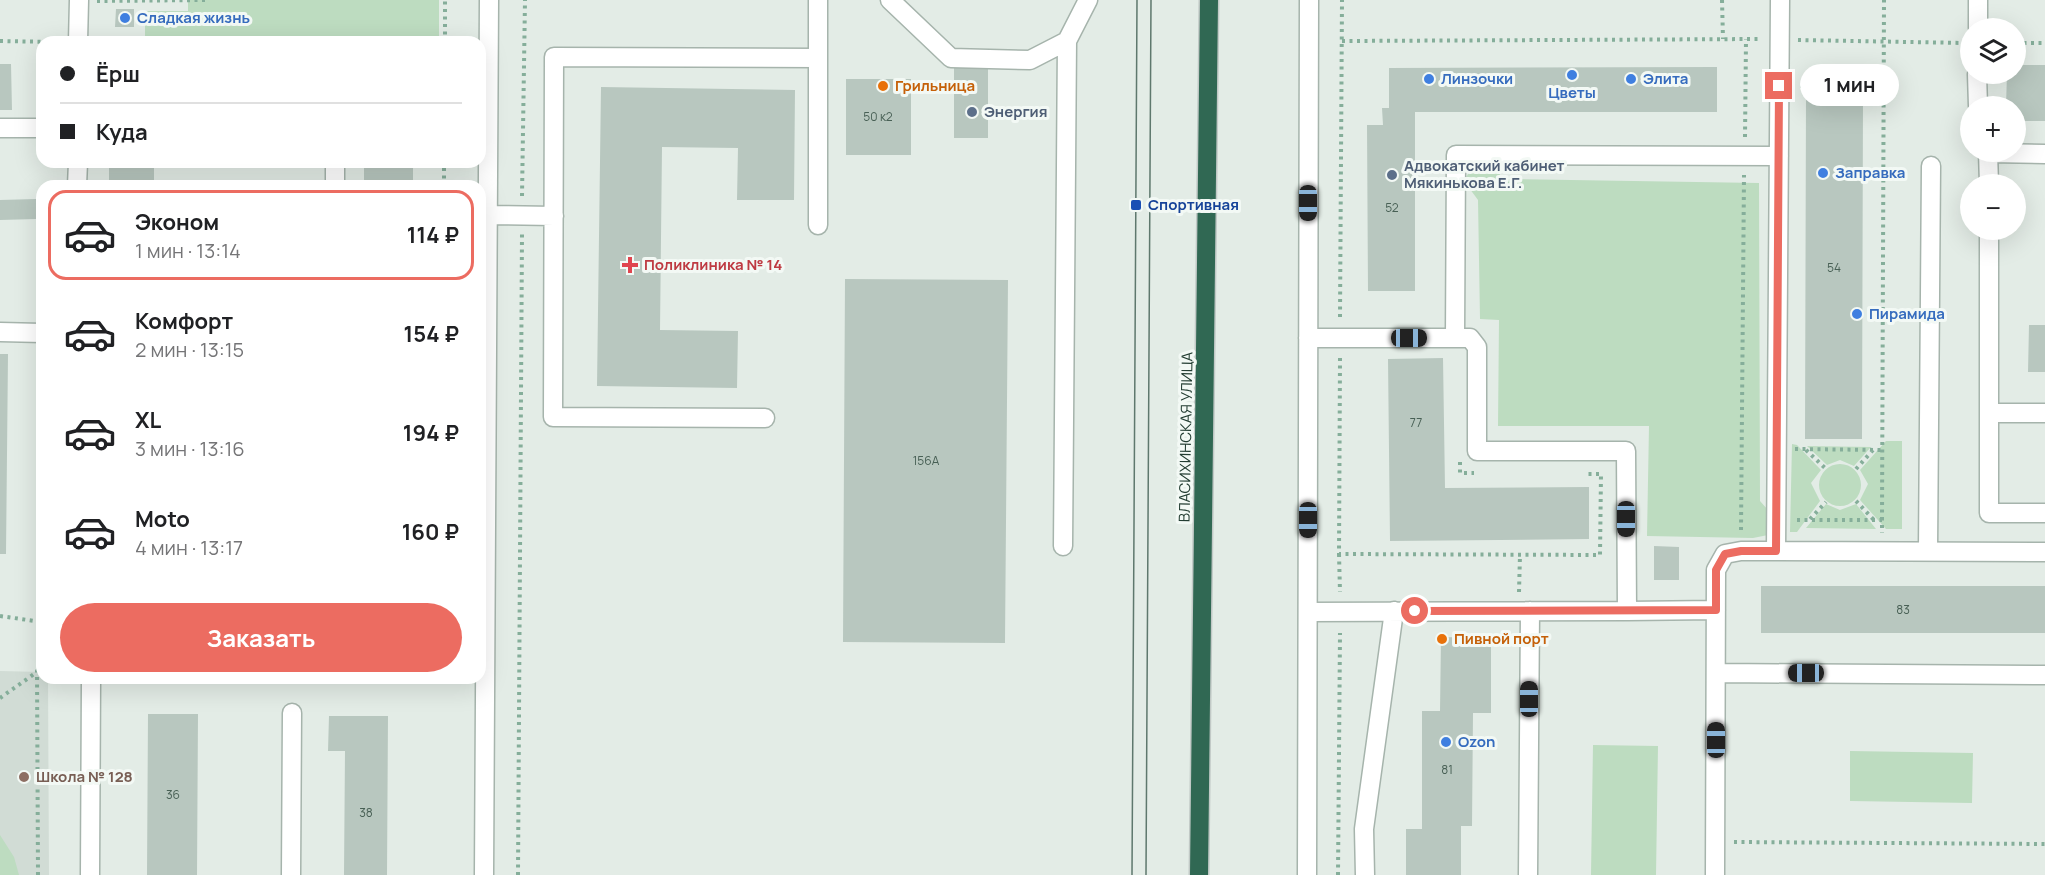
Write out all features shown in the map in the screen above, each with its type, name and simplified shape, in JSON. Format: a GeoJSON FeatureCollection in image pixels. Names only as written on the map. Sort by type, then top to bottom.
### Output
{"type":"FeatureCollection","features":[{"type":"Feature","properties":{"kind":"highway","name":"ВЛАСИХИНСКАЯ УЛИЦА"},"geometry":{"type":"LineString","coordinates":[[1199,875],[1209,0]]}},
{"type":"Feature","properties":{"kind":"street"},"geometry":{"type":"LineString","coordinates":[[489,0],[486,215],[554,216]]}},
{"type":"Feature","properties":{"kind":"street"},"geometry":{"type":"LineString","coordinates":[[818,0],[818,225]]}},
{"type":"Feature","properties":{"kind":"street"},"geometry":{"type":"LineString","coordinates":[[890,0],[951,58],[1030,60],[1067,41]]}},
{"type":"Feature","properties":{"kind":"street"},"geometry":{"type":"LineString","coordinates":[[1063,546],[1067,41],[1088,0]]}},
{"type":"Feature","properties":{"kind":"street"},"geometry":{"type":"LineString","coordinates":[[1307,875],[1309,0]]}},
{"type":"Feature","properties":{"kind":"street"},"geometry":{"type":"LineString","coordinates":[[1776,551],[1780,0]]}},
{"type":"Feature","properties":{"kind":"street"},"geometry":{"type":"LineString","coordinates":[[1978,0],[1978,18]]}},
{"type":"Feature","properties":{"kind":"street"},"geometry":{"type":"LineString","coordinates":[[78,36],[79,1]]}},
{"type":"Feature","properties":{"kind":"street"},"geometry":{"type":"LineString","coordinates":[[765,418],[554,417],[554,57],[818,58]]}},
{"type":"Feature","properties":{"kind":"street"},"geometry":{"type":"LineString","coordinates":[[0,128],[36,128]]}},
{"type":"Feature","properties":{"kind":"street"},"geometry":{"type":"LineString","coordinates":[[2026,153],[2045,153]]}},
{"type":"Feature","properties":{"kind":"street"},"geometry":{"type":"LineString","coordinates":[[1455,338],[1456,154],[1779,156]]}},
{"type":"Feature","properties":{"kind":"street"},"geometry":{"type":"LineString","coordinates":[[1928,551],[1932,166]]}},
{"type":"Feature","properties":{"kind":"street"},"geometry":{"type":"LineString","coordinates":[[1989,240],[1989,513],[2045,513]]}},
{"type":"Feature","properties":{"kind":"street"},"geometry":{"type":"LineString","coordinates":[[0,333],[36,333]]}},
{"type":"Feature","properties":{"kind":"street"},"geometry":{"type":"LineString","coordinates":[[1308,338],[1470,338],[1477,346],[1477,451],[1626,451],[1627,611]]}},
{"type":"Feature","properties":{"kind":"street"},"geometry":{"type":"LineString","coordinates":[[1989,412],[2045,413]]}},
{"type":"Feature","properties":{"kind":"street"},"geometry":{"type":"LineString","coordinates":[[1715,875],[1716,570],[1725,554],[1741,551],[2045,552]]}},
{"type":"Feature","properties":{"kind":"street"},"geometry":{"type":"LineString","coordinates":[[1308,612],[1716,610]]}},
{"type":"Feature","properties":{"kind":"street"},"geometry":{"type":"LineString","coordinates":[[1365,875],[1364,829],[1394,611]]}},
{"type":"Feature","properties":{"kind":"street"},"geometry":{"type":"LineString","coordinates":[[1528,875],[1530,611]]}},
{"type":"Feature","properties":{"kind":"street"},"geometry":{"type":"LineString","coordinates":[[1716,673],[2045,675]]}},
{"type":"Feature","properties":{"kind":"street"},"geometry":{"type":"LineString","coordinates":[[90,875],[91,684]]}},
{"type":"Feature","properties":{"kind":"street"},"geometry":{"type":"LineString","coordinates":[[482,684],[484,875]]}},
{"type":"Feature","properties":{"kind":"street"},"geometry":{"type":"LineString","coordinates":[[291,875],[292,713]]}},
{"type":"Feature","properties":{"kind":"path"},"geometry":{"type":"LineString","coordinates":[[79,1],[208,0]]}},
{"type":"Feature","properties":{"kind":"path"},"geometry":{"type":"LineString","coordinates":[[445,0],[445,36]]}},
{"type":"Feature","properties":{"kind":"path"},"geometry":{"type":"LineString","coordinates":[[518,875],[525,0]]}},
{"type":"Feature","properties":{"kind":"path"},"geometry":{"type":"LineString","coordinates":[[1338,875],[1342,0]]}},
{"type":"Feature","properties":{"kind":"path"},"geometry":{"type":"LineString","coordinates":[[1722,0],[1723,39]]}},
{"type":"Feature","properties":{"kind":"path"},"geometry":{"type":"LineString","coordinates":[[1882,552],[1884,0]]}},
{"type":"Feature","properties":{"kind":"path"},"geometry":{"type":"LineString","coordinates":[[1342,41],[1746,39],[1960,43]]}},
{"type":"Feature","properties":{"kind":"path"},"geometry":{"type":"LineString","coordinates":[[1741,551],[1746,39]]}},
{"type":"Feature","properties":{"kind":"path"},"geometry":{"type":"LineString","coordinates":[[0,42],[36,42]]}},
{"type":"Feature","properties":{"kind":"path"},"geometry":{"type":"LineString","coordinates":[[2026,43],[2045,44]]}},
{"type":"Feature","properties":{"kind":"path"},"geometry":{"type":"LineString","coordinates":[[1793,86],[1884,86]]}},
{"type":"Feature","properties":{"kind":"path"},"geometry":{"type":"LineString","coordinates":[[1790,449],[1882,450]]}},
{"type":"Feature","properties":{"kind":"path"},"geometry":{"type":"LineString","coordinates":[[1806,449],[1825,468]]}},
{"type":"Feature","properties":{"kind":"path"},"geometry":{"type":"LineString","coordinates":[[1460,450],[1460,473],[1484,473]]}},
{"type":"Feature","properties":{"kind":"path"},"geometry":{"type":"LineString","coordinates":[[1856,469],[1873,450]]}},
{"type":"Feature","properties":{"kind":"path"},"geometry":{"type":"LineString","coordinates":[[1339,554],[1600,555],[1601,474],[1577,474]]}},
{"type":"Feature","properties":{"kind":"path"},"geometry":{"type":"LineString","coordinates":[[1810,519],[1826,501]]}},
{"type":"Feature","properties":{"kind":"path"},"geometry":{"type":"LineString","coordinates":[[1857,501],[1874,520]]}},
{"type":"Feature","properties":{"kind":"path"},"geometry":{"type":"LineString","coordinates":[[1789,520],[1882,520]]}},
{"type":"Feature","properties":{"kind":"path"},"geometry":{"type":"LineString","coordinates":[[0,616],[36,621]]}},
{"type":"Feature","properties":{"kind":"path"},"geometry":{"type":"LineString","coordinates":[[0,698],[36,672]]}},
{"type":"Feature","properties":{"kind":"path"},"geometry":{"type":"LineString","coordinates":[[37,684],[38,875]]}},
{"type":"Feature","properties":{"kind":"path"},"geometry":{"type":"LineString","coordinates":[[1733,831],[1733,853]]}},
{"type":"Feature","properties":{"kind":"path"},"geometry":{"type":"LineString","coordinates":[[1732,842],[2045,844]]}},
{"type":"Feature","properties":{"kind":"shaded area","name":"Школа № 128"},"geometry":{"type":"Polygon","coordinates":[[[0,671],[36,672],[36,684],[48,684],[49,875],[0,875],[0,671]]]}},
{"type":"Feature","properties":{"kind":"green space"},"geometry":{"type":"Polygon","coordinates":[[[188,0],[439,0],[439,36],[145,36],[145,11],[188,11],[188,0]]]}},
{"type":"Feature","properties":{"kind":"green space"},"geometry":{"type":"Polygon","coordinates":[[[1473,165],[1493,165],[1503,179],[1759,183],[1760,501],[1768,510],[1768,535],[1753,538],[1647,536],[1649,426],[1498,426],[1499,320],[1480,319],[1478,200],[1464,181],[1473,165]]]}},
{"type":"Feature","properties":{"kind":"green space"},"geometry":{"type":"Polygon","coordinates":[[[1886,441],[1902,441],[1902,529],[1886,529],[1860,500],[1868,484],[1860,470],[1886,441]]]}},
{"type":"Feature","properties":{"kind":"green space"},"geometry":{"type":"Polygon","coordinates":[[[1792,444],[1797,445],[1821,470],[1811,483],[1820,501],[1797,532],[1790,532],[1792,444]]]}},
{"type":"Feature","properties":{"kind":"green space"},"geometry":{"type":"Polygon","coordinates":[[[1807,446],[1871,447],[1854,466],[1840,460],[1827,465],[1807,446]]]}},
{"type":"Feature","properties":{"kind":"green space"},"geometry":{"type":"Polygon","coordinates":[[[1840,464],[1848,465],[1855,470],[1860,477],[1860,493],[1855,500],[1848,505],[1840,506],[1832,505],[1825,500],[1820,493],[1819,485],[1820,477],[1825,470],[1832,465],[1840,464]]]}},
{"type":"Feature","properties":{"kind":"green space"},"geometry":{"type":"Polygon","coordinates":[[[1826,504],[1840,510],[1856,504],[1876,529],[1806,528],[1826,504]]]}},
{"type":"Feature","properties":{"kind":"green space"},"geometry":{"type":"Polygon","coordinates":[[[1593,745],[1658,746],[1656,875],[1591,875],[1593,745]]]}},
{"type":"Feature","properties":{"kind":"green space"},"geometry":{"type":"Polygon","coordinates":[[[1850,751],[1973,753],[1972,803],[1850,801],[1850,751]]]}},
{"type":"Feature","properties":{"kind":"green space"},"geometry":{"type":"Polygon","coordinates":[[[0,835],[14,857],[19,875],[0,875],[0,835]]]}},
{"type":"Feature","properties":{"kind":"building","name":"Сладкая жизнь"},"geometry":{"type":"Polygon","coordinates":[[[116,9],[134,9],[134,27],[115,27],[116,9]]]}},
{"type":"Feature","properties":{"kind":"building"},"geometry":{"type":"Polygon","coordinates":[[[954,55],[988,55],[988,138],[954,138],[954,55]]]}},
{"type":"Feature","properties":{"kind":"building"},"geometry":{"type":"Polygon","coordinates":[[[0,64],[11,64],[12,110],[0,110],[0,64]]]}},
{"type":"Feature","properties":{"kind":"building"},"geometry":{"type":"Polygon","coordinates":[[[2026,65],[2045,65],[2045,121],[2026,121],[2026,96],[2006,96],[2007,84],[2026,84],[2026,65]]]}},
{"type":"Feature","properties":{"kind":"building"},"geometry":{"type":"Polygon","coordinates":[[[1717,67],[1717,112],[1415,112],[1415,291],[1368,291],[1367,125],[1383,125],[1382,108],[1389,108],[1389,68],[1717,67]]]}},
{"type":"Feature","properties":{"kind":"building"},"geometry":{"type":"Polygon","coordinates":[[[846,79],[911,79],[911,155],[846,155],[846,79]]]}},
{"type":"Feature","properties":{"kind":"building","name":"Поликлиника № 14"},"geometry":{"type":"Polygon","coordinates":[[[601,87],[795,90],[794,200],[737,200],[738,148],[662,147],[660,330],[738,331],[737,388],[597,386],[601,87]]]}},
{"type":"Feature","properties":{"kind":"building"},"geometry":{"type":"Polygon","coordinates":[[[1806,96],[1863,96],[1862,439],[1805,439],[1806,96]]]}},
{"type":"Feature","properties":{"kind":"building"},"geometry":{"type":"Polygon","coordinates":[[[109,168],[154,168],[154,180],[109,180],[109,168]]]}},
{"type":"Feature","properties":{"kind":"building"},"geometry":{"type":"Polygon","coordinates":[[[364,168],[413,168],[413,180],[364,180],[364,168]]]}},
{"type":"Feature","properties":{"kind":"building"},"geometry":{"type":"Polygon","coordinates":[[[36,199],[36,219],[0,220],[0,200],[36,199]]]}},
{"type":"Feature","properties":{"kind":"building"},"geometry":{"type":"Polygon","coordinates":[[[845,279],[1008,280],[1005,643],[843,642],[845,279]]]}},
{"type":"Feature","properties":{"kind":"building"},"geometry":{"type":"Polygon","coordinates":[[[2029,325],[2045,325],[2045,372],[2028,372],[2029,325]]]}},
{"type":"Feature","properties":{"kind":"building"},"geometry":{"type":"Polygon","coordinates":[[[0,354],[8,354],[6,554],[0,554],[0,354]]]}},
{"type":"Feature","properties":{"kind":"building"},"geometry":{"type":"Polygon","coordinates":[[[1443,358],[1445,488],[1589,487],[1589,539],[1390,541],[1388,359],[1443,358]]]}},
{"type":"Feature","properties":{"kind":"building"},"geometry":{"type":"Polygon","coordinates":[[[1654,546],[1679,547],[1679,580],[1654,580],[1654,546]]]}},
{"type":"Feature","properties":{"kind":"building"},"geometry":{"type":"Polygon","coordinates":[[[1761,586],[2045,586],[2045,633],[1761,633],[1761,586]]]}},
{"type":"Feature","properties":{"kind":"building"},"geometry":{"type":"Polygon","coordinates":[[[1441,637],[1491,638],[1491,713],[1473,713],[1472,826],[1461,826],[1461,875],[1406,875],[1406,829],[1422,829],[1422,711],[1440,711],[1441,637]]]}},
{"type":"Feature","properties":{"kind":"building"},"geometry":{"type":"Polygon","coordinates":[[[148,714],[198,714],[197,875],[147,875],[148,714]]]}},
{"type":"Feature","properties":{"kind":"building"},"geometry":{"type":"Polygon","coordinates":[[[329,716],[388,716],[387,875],[344,875],[345,751],[328,751],[329,716]]]}},
{"type":"Feature","properties":{"kind":"tram line"},"geometry":{"type":"LineString","coordinates":[[1132,875],[1137,0]]}},
{"type":"Feature","properties":{"kind":"tram line"},"geometry":{"type":"LineString","coordinates":[[1146,875],[1151,0]]}},
{"type":"Feature","properties":{"kind":"place","name":"Сладкая жизнь"},"geometry":{"type":"Point","coordinates":[125,18]}},
{"type":"Feature","properties":{"kind":"place","name":"Цветы"},"geometry":{"type":"Point","coordinates":[1572,75]}},
{"type":"Feature","properties":{"kind":"place","name":"Линзочки"},"geometry":{"type":"Point","coordinates":[1429,79]}},
{"type":"Feature","properties":{"kind":"place","name":"Элита"},"geometry":{"type":"Point","coordinates":[1631,79]}},
{"type":"Feature","properties":{"kind":"place","name":"Грильница"},"geometry":{"type":"Point","coordinates":[883,86]}},
{"type":"Feature","properties":{"kind":"place","name":"Энергия"},"geometry":{"type":"Point","coordinates":[972,112]}},
{"type":"Feature","properties":{"kind":"place","name":"Заправка"},"geometry":{"type":"Point","coordinates":[1823,173]}},
{"type":"Feature","properties":{"kind":"place","name":"Адвокатский кабинет Мякинькова Е.Г."},"geometry":{"type":"Point","coordinates":[1392,175]}},
{"type":"Feature","properties":{"kind":"place","name":"Спортивная"},"geometry":{"type":"Point","coordinates":[1136,205]}},
{"type":"Feature","properties":{"kind":"place","name":"Поликлиника № 14"},"geometry":{"type":"Point","coordinates":[630,265]}},
{"type":"Feature","properties":{"kind":"place","name":"Пирамида"},"geometry":{"type":"Point","coordinates":[1857,314]}},
{"type":"Feature","properties":{"kind":"place","name":"Пивной порт"},"geometry":{"type":"Point","coordinates":[1442,639]}},
{"type":"Feature","properties":{"kind":"place","name":"Ozon"},"geometry":{"type":"Point","coordinates":[1446,742]}},
{"type":"Feature","properties":{"kind":"place","name":"Школа № 128"},"geometry":{"type":"Point","coordinates":[24,777]}},
{"type":"Feature","properties":{"kind":"route"},"geometry":{"type":"LineString","coordinates":[[1415,611],[1716,610],[1716,570],[1725,554],[1741,551],[1776,551],[1779,86]]}}]}
